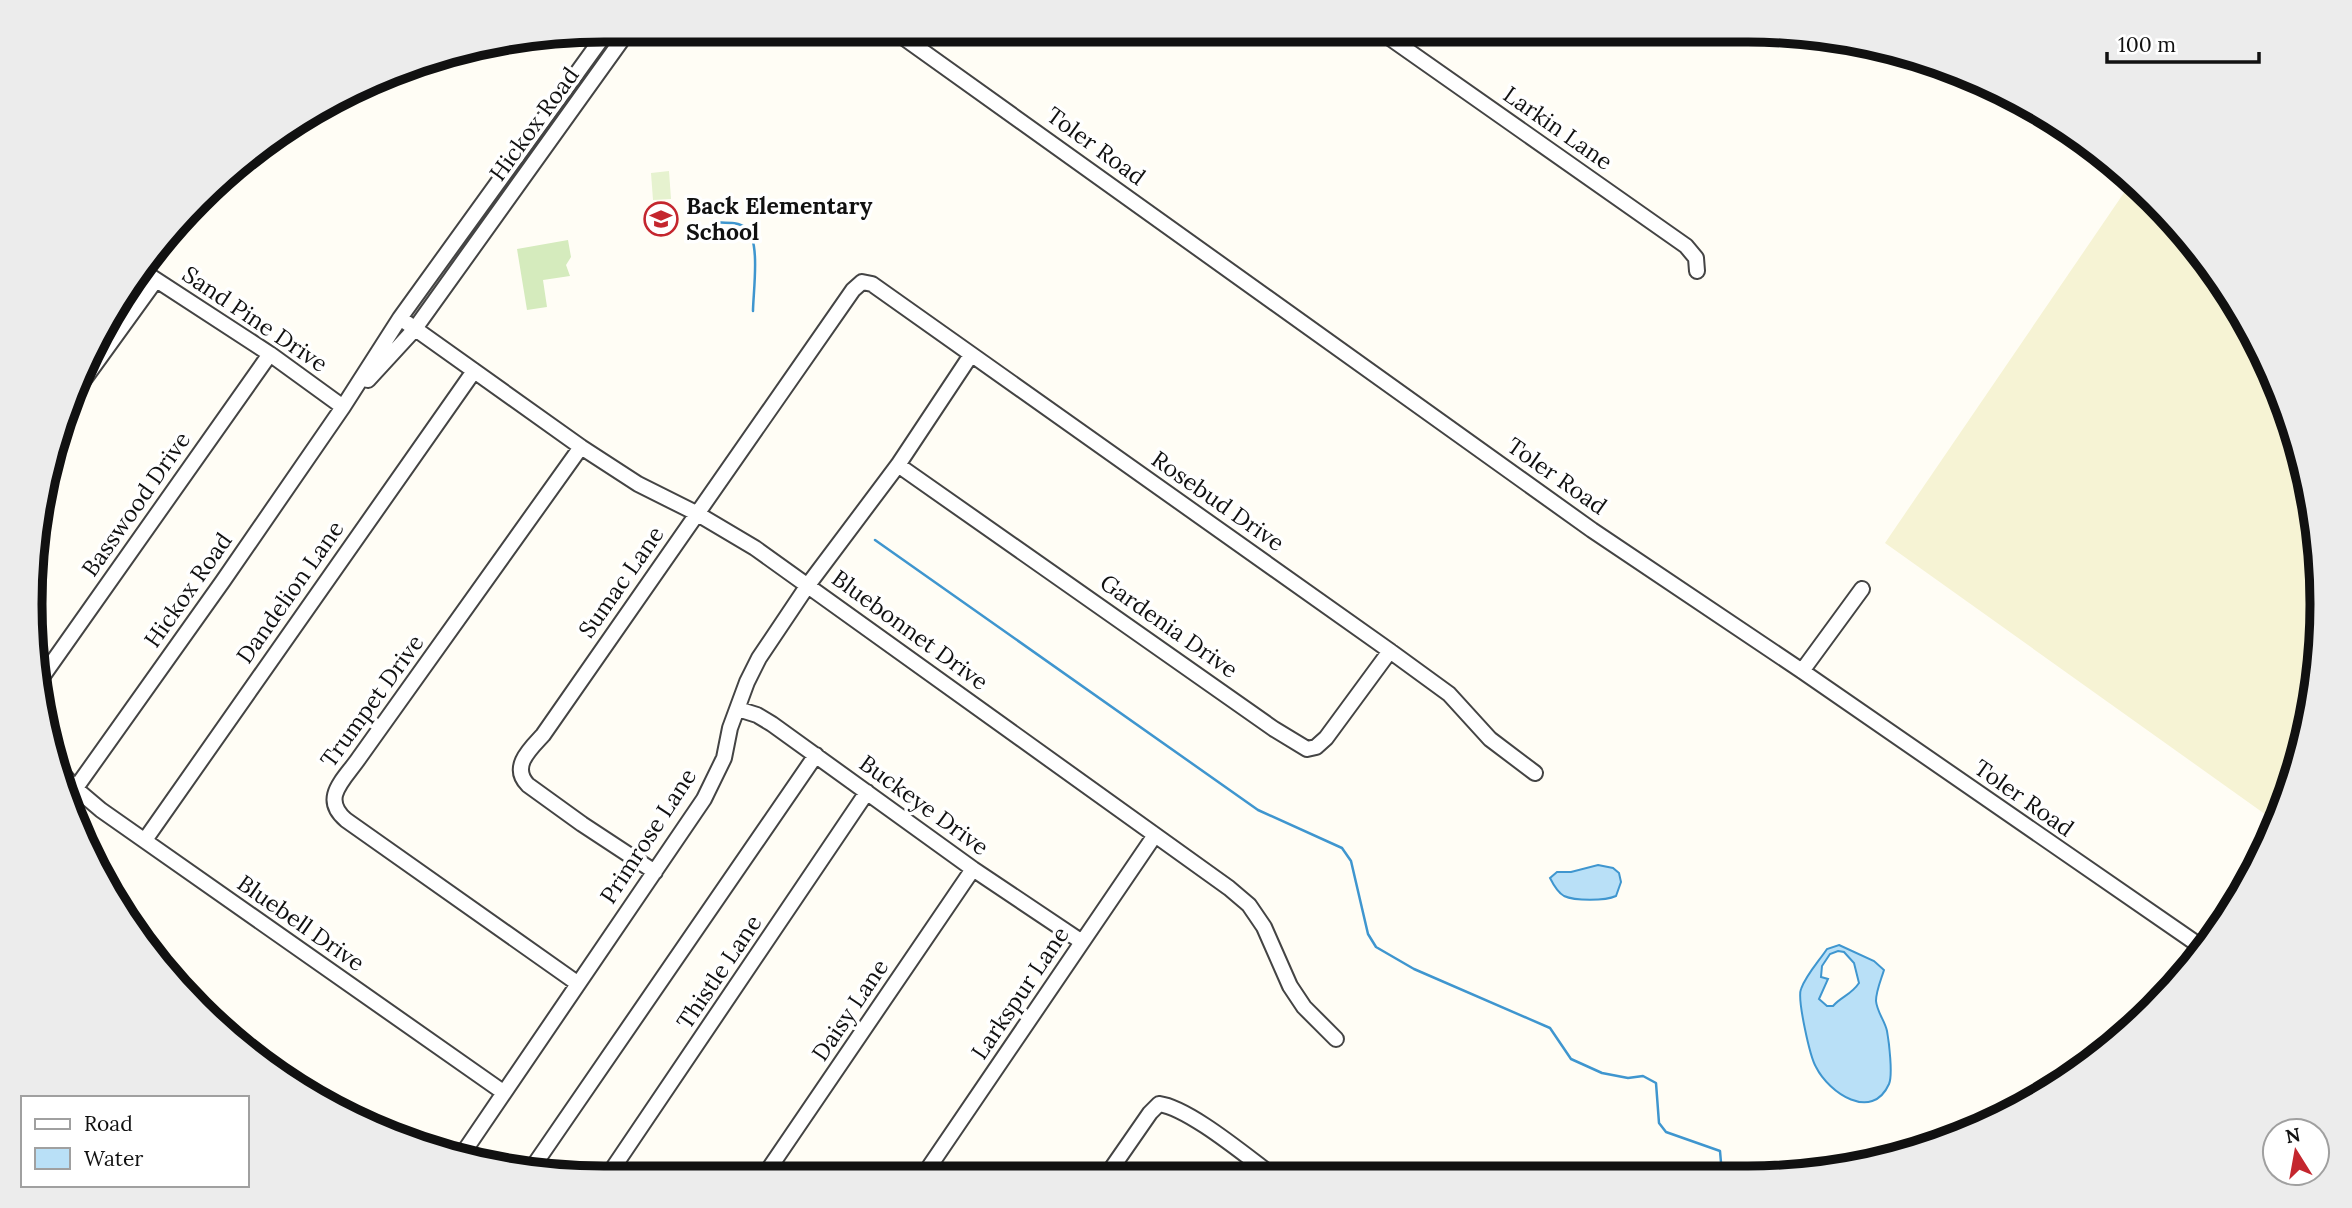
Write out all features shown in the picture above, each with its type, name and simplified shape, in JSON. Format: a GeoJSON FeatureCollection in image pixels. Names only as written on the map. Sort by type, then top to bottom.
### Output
{"type":"FeatureCollection","features":[{"type":"Feature","properties":{"kind":"street","name":"Hickox Road"},"geometry":{"type":"LineString","coordinates":[[74,790],[344,407],[400,318],[599,42]]}},
{"type":"Feature","properties":{"kind":"street","name":"Hickox Road"},"geometry":{"type":"LineString","coordinates":[[344,407],[414,330],[620,42]]}},
{"type":"Feature","properties":{"kind":"street","name":"Toler Road"},"geometry":{"type":"LineString","coordinates":[[910,42],[1592,530],[1802,671],[2196,943]]}},
{"type":"Feature","properties":{"kind":"street","name":"Larkin Lane"},"geometry":{"type":"LineString","coordinates":[[1396,42],[1686,246],[1696,258],[1697,271]]}},
{"type":"Feature","properties":{"kind":"street"},"geometry":{"type":"LineString","coordinates":[[553,107],[567,116]]}},
{"type":"Feature","properties":{"kind":"street"},"geometry":{"type":"LineString","coordinates":[[489,226],[484,216],[484,208],[537,136],[537,127]]}},
{"type":"Feature","properties":{"kind":"street","name":"Sand Pine Drive"},"geometry":{"type":"LineString","coordinates":[[149,275],[270,354],[344,407]]}},
{"type":"Feature","properties":{"kind":"street"},"geometry":{"type":"LineString","coordinates":[[97,361],[156,280]]}},
{"type":"Feature","properties":{"kind":"street","name":"Rosebud Drive"},"geometry":{"type":"LineString","coordinates":[[862,282],[872,284],[1449,694],[1490,739],[1535,773]]}},
{"type":"Feature","properties":{"kind":"street","name":"Sumac Lane"},"geometry":{"type":"LineString","coordinates":[[655,872],[528,785],[522,778],[523,758],[543,735],[695,513],[853,290],[862,282]]}},
{"type":"Feature","properties":{"kind":"street","name":"Bluebonnet Drive"},"geometry":{"type":"LineString","coordinates":[[400,318],[581,447],[638,484],[755,548],[1229,887],[1249,905],[1264,927],[1290,986],[1304,1007],[1336,1039]]}},
{"type":"Feature","properties":{"kind":"street","name":"Basswood Drive"},"geometry":{"type":"LineString","coordinates":[[46,671],[270,354]]}},
{"type":"Feature","properties":{"kind":"street","name":"Primrose Lane"},"geometry":{"type":"LineString","coordinates":[[466,1149],[704,799],[724,758],[730,728],[759,658],[808,585],[898,465],[971,355]]}},
{"type":"Feature","properties":{"kind":"street","name":"Dandelion Lane"},"geometry":{"type":"LineString","coordinates":[[145,839],[474,371]]}},
{"type":"Feature","properties":{"kind":"street","name":"Trumpet Drive"},"geometry":{"type":"LineString","coordinates":[[577,983],[345,820],[336,812],[333,803],[335,793],[359,758],[581,447]]}},
{"type":"Feature","properties":{"kind":"street","name":"Gardenia Drive"},"geometry":{"type":"LineString","coordinates":[[898,465],[1274,729],[1307,749],[1316,747],[1326,738],[1390,651]]}},
{"type":"Feature","properties":{"kind":"street"},"geometry":{"type":"LineString","coordinates":[[1802,671],[1862,589]]}},
{"type":"Feature","properties":{"kind":"street","name":"Buckeye Drive"},"geometry":{"type":"LineString","coordinates":[[738,709],[757,715],[973,869],[1082,942]]}},
{"type":"Feature","properties":{"kind":"street"},"geometry":{"type":"LineString","coordinates":[[536,1162],[816,755]]}},
{"type":"Feature","properties":{"kind":"street","name":"Thistle Lane"},"geometry":{"type":"LineString","coordinates":[[614,1166],[867,792]]}},
{"type":"Feature","properties":{"kind":"street","name":"Bluebell Drive"},"geometry":{"type":"LineString","coordinates":[[77,797],[145,839],[503,1093]]}},
{"type":"Feature","properties":{"kind":"street","name":"Larkspur Lane"},"geometry":{"type":"LineString","coordinates":[[930,1166],[1155,835]]}},
{"type":"Feature","properties":{"kind":"street","name":"Daisy Lane"},"geometry":{"type":"LineString","coordinates":[[771,1166],[973,869]]}},
{"type":"Feature","properties":{"kind":"street"},"geometry":{"type":"LineString","coordinates":[[1113,1166],[1159,1104],[1172,1106],[1192,1117],[1260,1166]]}},
{"type":"Feature","properties":{"kind":"shaded area"},"geometry":{"type":"Polygon","coordinates":[[[2127,189],[2171,233],[2235,323],[2252,355],[2280,423],[2299,494],[2309,567],[2309,641],[2299,714],[2291,749],[2268,816],[1885,543],[2127,189]]]}},
{"type":"Feature","properties":{"kind":"green space"},"geometry":{"type":"Polygon","coordinates":[[[669,171],[671,199],[653,200],[651,173],[669,171]]]}},
{"type":"Feature","properties":{"kind":"green space"},"geometry":{"type":"Polygon","coordinates":[[[568,240],[571,257],[566,265],[570,276],[543,280],[547,307],[527,310],[517,249],[568,240]]]}},
{"type":"Feature","properties":{"kind":"water"},"geometry":{"type":"Polygon","coordinates":[[[1598,865],[1613,868],[1619,873],[1621,882],[1616,896],[1598,900],[1569,898],[1555,888],[1550,878],[1557,872],[1571,872],[1598,865]]]}},
{"type":"Feature","properties":{"kind":"water"},"geometry":{"type":"Polygon","coordinates":[[[1839,945],[1874,961],[1884,970],[1876,1001],[1887,1031],[1890,1080],[1882,1095],[1872,1101],[1851,1100],[1830,1086],[1816,1067],[1811,1052],[1800,995],[1809,973],[1827,949],[1839,945]],[[1844,952],[1830,954],[1822,966],[1821,977],[1828,979],[1819,999],[1827,1006],[1833,1006],[1859,983],[1854,963],[1844,952]]]}},
{"type":"Feature","properties":{"kind":"waterway"},"geometry":{"type":"LineString","coordinates":[[713,222],[739,224],[751,234],[755,255],[753,311]]}},
{"type":"Feature","properties":{"kind":"waterway"},"geometry":{"type":"LineString","coordinates":[[875,540],[1258,810],[1342,848],[1351,861],[1368,934],[1376,947],[1414,969],[1550,1028],[1571,1059],[1602,1073],[1628,1078],[1643,1076],[1656,1083],[1659,1123],[1666,1132],[1720,1151],[1721,1166]]}},
{"type":"Feature","properties":{"kind":"place","name":"Back Elementary School"},"geometry":{"type":"Point","coordinates":[661,219]}}]}
